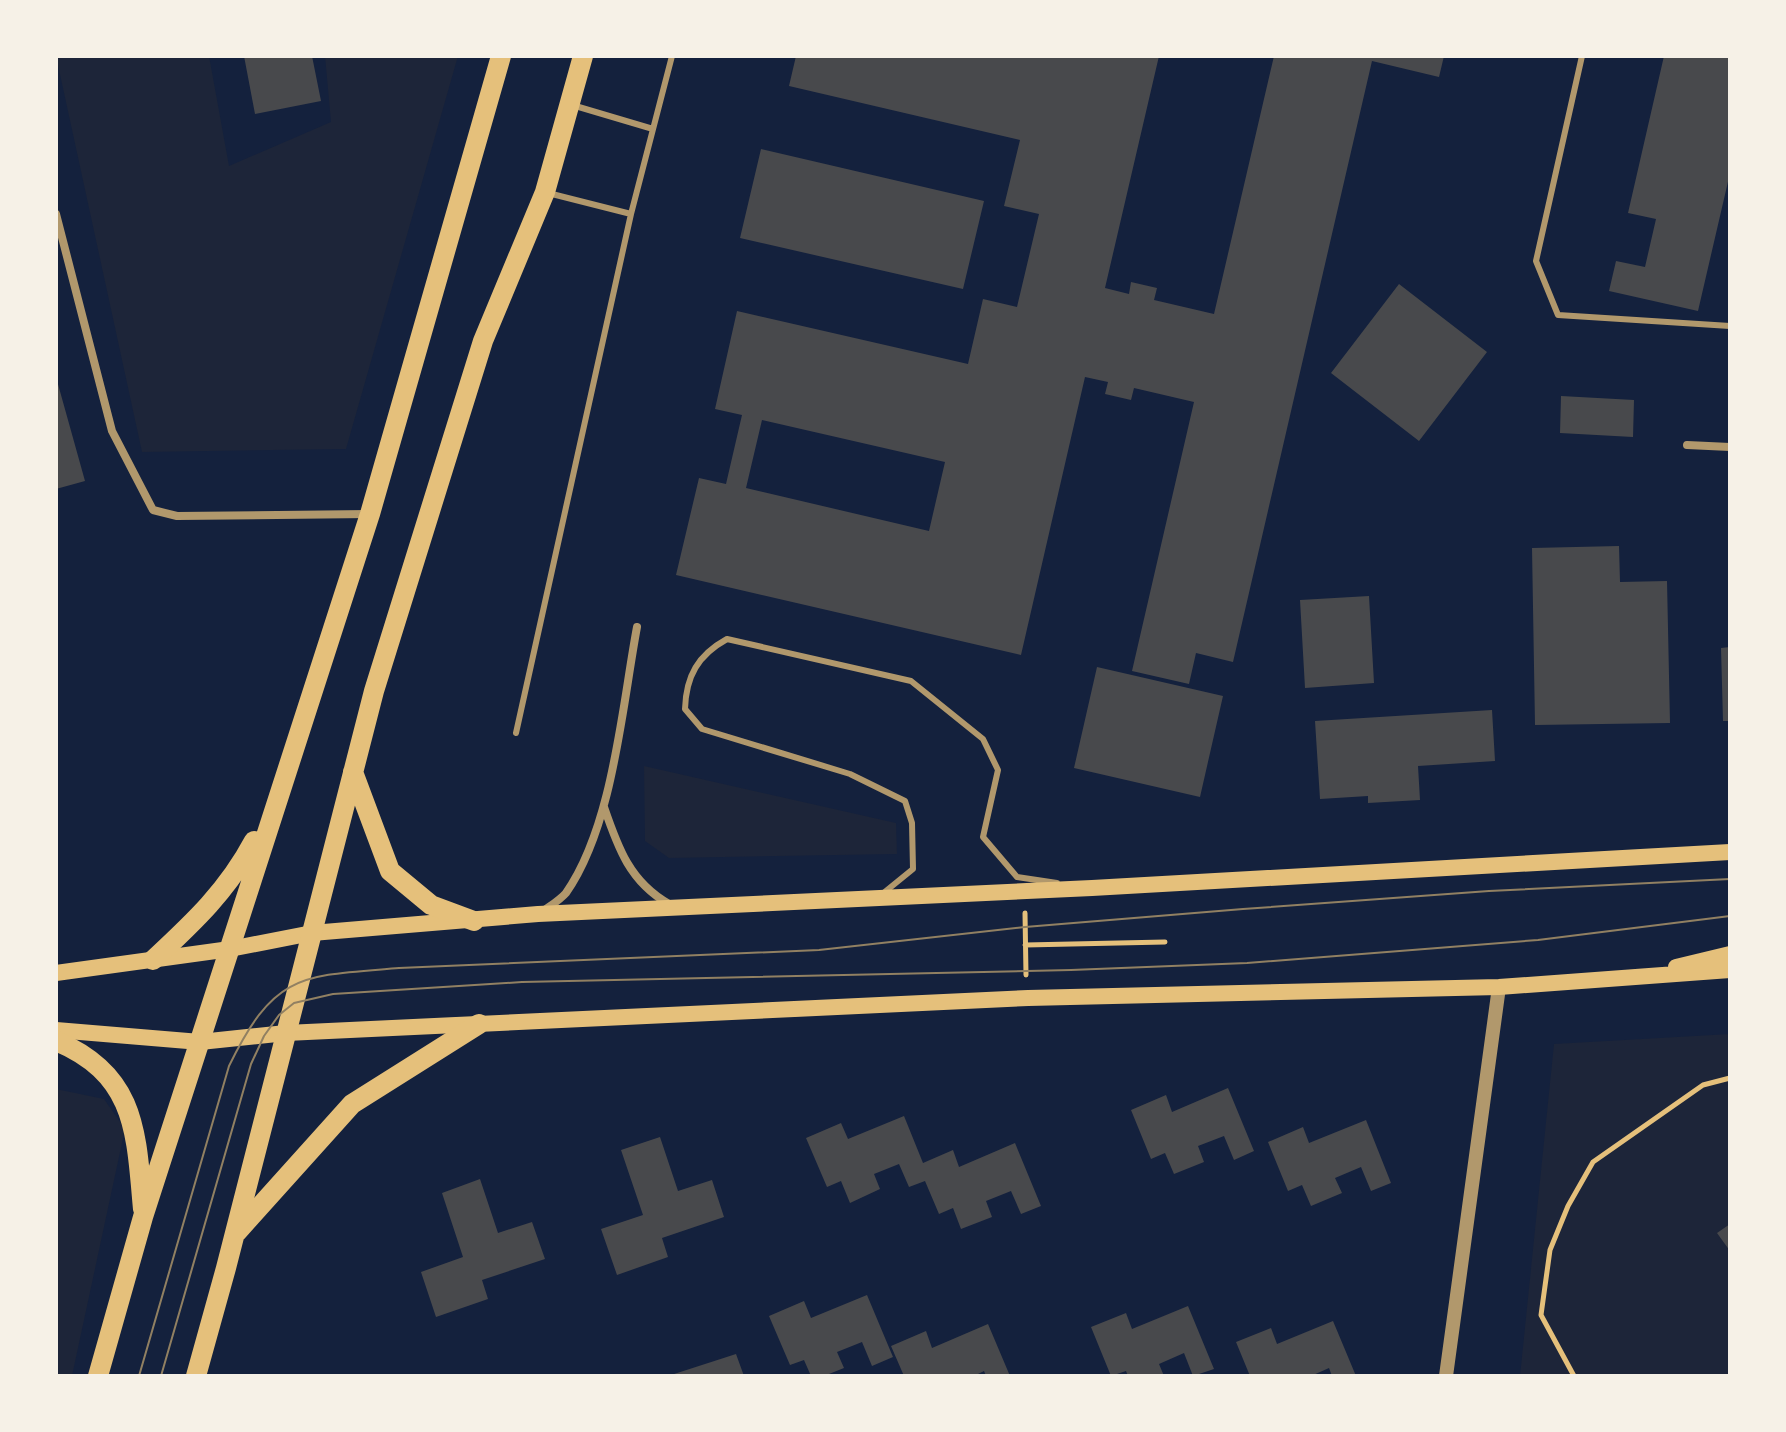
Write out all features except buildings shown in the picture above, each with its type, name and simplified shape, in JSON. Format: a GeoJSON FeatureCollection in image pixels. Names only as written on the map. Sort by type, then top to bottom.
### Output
{"type":"FeatureCollection","features":[{"type":"Feature","properties":{"kind":"main road"},"geometry":{"type":"LineString","coordinates":[[98,1376],[143,1217],[370,514],[501,56]]}},
{"type":"Feature","properties":{"kind":"main road"},"geometry":{"type":"LineString","coordinates":[[196,1376],[374,691],[483,341],[545,192],[583,56]]}},
{"type":"Feature","properties":{"kind":"main road"},"geometry":{"type":"LineString","coordinates":[[353,772],[390,871],[431,905],[474,921]]}},
{"type":"Feature","properties":{"kind":"main road"},"geometry":{"type":"LineString","coordinates":[[153,960],[211,906],[243,863],[280,791]]}},
{"type":"Feature","properties":{"kind":"main road"},"geometry":{"type":"LineString","coordinates":[[56,973],[230,949],[312,933],[538,914],[1024,892],[1730,852]]}},
{"type":"Feature","properties":{"kind":"main road"},"geometry":{"type":"LineString","coordinates":[[1624,979],[1730,954]]}},
{"type":"Feature","properties":{"kind":"main road"},"geometry":{"type":"LineString","coordinates":[[56,1030],[200,1042],[286,1033],[1028,998],[1499,987],[1730,970]]}},
{"type":"Feature","properties":{"kind":"main road"},"geometry":{"type":"LineString","coordinates":[[234,1235],[352,1104],[479,1024]]}},
{"type":"Feature","properties":{"kind":"main road"},"geometry":{"type":"LineString","coordinates":[[56,1041],[76,1049],[109,1076],[130,1111],[143,1217]]}},
{"type":"Feature","properties":{"kind":"street"},"geometry":{"type":"LineString","coordinates":[[56,214],[112,431],[153,510],[177,516],[370,514]]}},
{"type":"Feature","properties":{"kind":"street"},"geometry":{"type":"LineString","coordinates":[[1687,445],[1730,447]]}},
{"type":"Feature","properties":{"kind":"street"},"geometry":{"type":"LineString","coordinates":[[538,914],[564,895],[583,862],[604,807],[637,627]]}},
{"type":"Feature","properties":{"kind":"street"},"geometry":{"type":"LineString","coordinates":[[604,807],[626,864],[649,893],[677,908]]}},
{"type":"Feature","properties":{"kind":"street"},"geometry":{"type":"LineString","coordinates":[[1446,1376],[1499,987]]}},
{"type":"Feature","properties":{"kind":"lane"},"geometry":{"type":"LineString","coordinates":[[516,733],[631,214],[672,56]]}},
{"type":"Feature","properties":{"kind":"lane"},"geometry":{"type":"LineString","coordinates":[[1582,56],[1536,261],[1558,315],[1730,326]]}},
{"type":"Feature","properties":{"kind":"lane"},"geometry":{"type":"LineString","coordinates":[[569,105],[653,129]]}},
{"type":"Feature","properties":{"kind":"lane"},"geometry":{"type":"LineString","coordinates":[[545,192],[631,214]]}},
{"type":"Feature","properties":{"kind":"lane"},"geometry":{"type":"LineString","coordinates":[[876,899],[913,869],[912,823],[905,801],[850,774],[702,729],[685,709],[686,684],[709,649],[727,639],[911,681],[983,739],[998,770],[983,837],[1017,877],[1092,888]]}},
{"type":"Feature","properties":{"kind":"path"},"geometry":{"type":"LineString","coordinates":[[1024,892],[1028,998]]}},
{"type":"Feature","properties":{"kind":"path"},"geometry":{"type":"LineString","coordinates":[[1025,945],[1165,942]]}},
{"type":"Feature","properties":{"kind":"path"},"geometry":{"type":"LineString","coordinates":[[1574,1376],[1541,1315],[1550,1250],[1568,1206],[1593,1162],[1703,1085],[1730,1078]]}},
{"type":"Feature","properties":{"kind":"shaded area"},"geometry":{"type":"Polygon","coordinates":[[[56,56],[209,56],[229,166],[331,122],[325,56],[458,56],[346,449],[142,452],[56,56]]]}},
{"type":"Feature","properties":{"kind":"shaded area"},"geometry":{"type":"Polygon","coordinates":[[[644,766],[896,823],[897,854],[669,858],[645,841],[644,766]]]}},
{"type":"Feature","properties":{"kind":"shaded area"},"geometry":{"type":"Polygon","coordinates":[[[1730,1034],[1730,1376],[1520,1376],[1554,1044],[1730,1034]]]}},
{"type":"Feature","properties":{"kind":"shaded area"},"geometry":{"type":"Polygon","coordinates":[[[56,1089],[104,1099],[125,1129],[72,1376],[56,1376],[56,1089]]]}},
{"type":"Feature","properties":{"kind":"tram line"},"geometry":{"type":"LineString","coordinates":[[139,1376],[229,1066],[261,1012],[294,985],[314,978],[399,968],[819,950],[1025,927],[1243,909],[1489,891],[1730,879]]}},
{"type":"Feature","properties":{"kind":"tram line"},"geometry":{"type":"LineString","coordinates":[[161,1376],[251,1064],[264,1036],[279,1015],[294,1003],[333,994],[522,982],[1247,963],[1538,940],[1730,916]]}}]}
